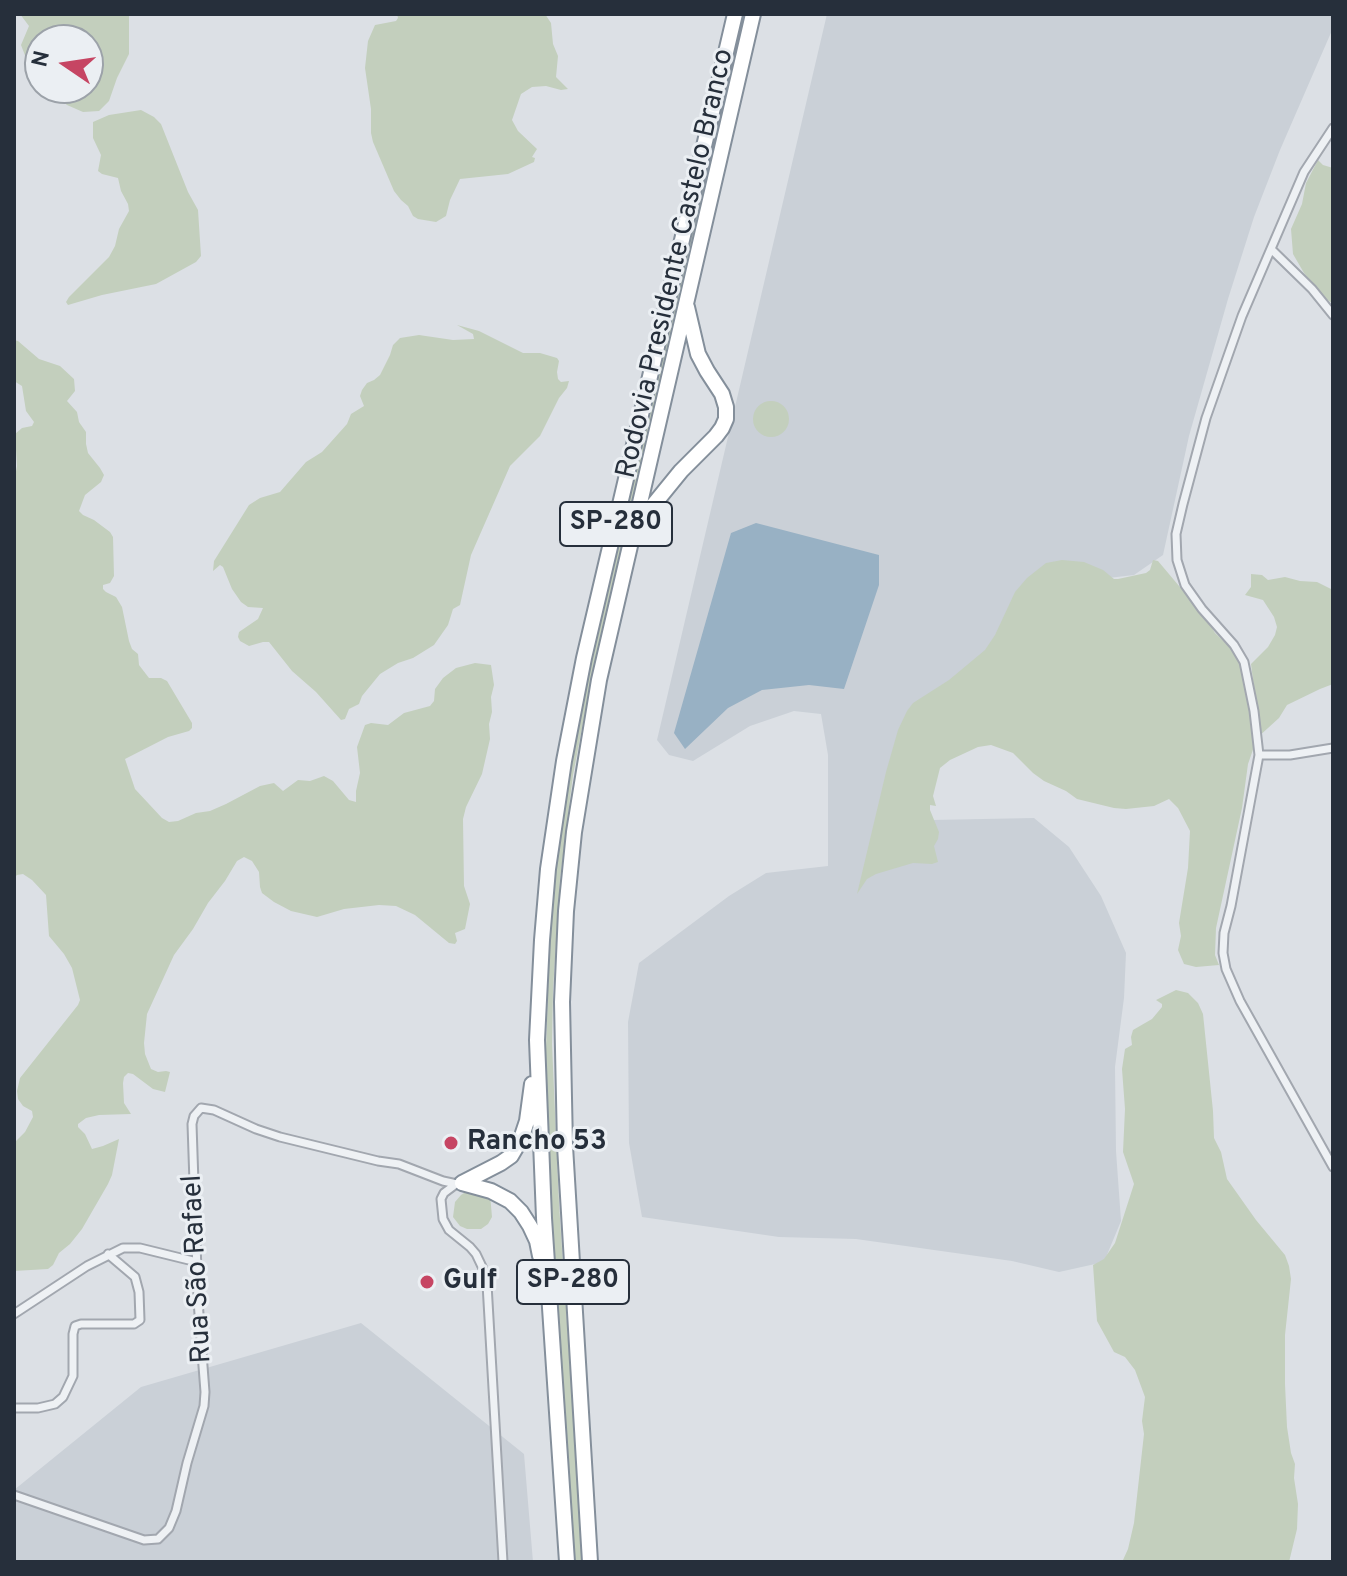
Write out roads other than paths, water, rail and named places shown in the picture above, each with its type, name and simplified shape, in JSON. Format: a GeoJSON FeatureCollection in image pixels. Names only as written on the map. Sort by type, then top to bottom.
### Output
{"type":"FeatureCollection","features":[{"type":"Feature","properties":{"kind":"highway","name":"Rodovia Presidente Castelo Branco"},"geometry":{"type":"LineString","coordinates":[[567,1562],[544,1218],[537,1040],[548,869],[584,658],[735,14]]}},
{"type":"Feature","properties":{"kind":"highway","name":"Rodovia Presidente Castelo Branco"},"geometry":{"type":"LineString","coordinates":[[593,1562],[565,1146],[562,1002],[566,911],[574,832],[599,680],[753,14]]}},
{"type":"Feature","properties":{"kind":"highway"},"geometry":{"type":"LineString","coordinates":[[635,528],[681,471],[716,436],[726,419],[722,394],[698,354],[686,302]]}},
{"type":"Feature","properties":{"kind":"highway"},"geometry":{"type":"LineString","coordinates":[[459,1184],[501,1163],[516,1148],[527,1121],[537,1040]]}},
{"type":"Feature","properties":{"kind":"highway"},"geometry":{"type":"LineString","coordinates":[[459,1184],[480,1187],[501,1195],[521,1212],[537,1241],[551,1306]]}},
{"type":"Feature","properties":{"kind":"street"},"geometry":{"type":"LineString","coordinates":[[1333,128],[1304,172],[1242,316],[1206,418],[1176,534],[1177,560],[1185,585],[1234,645],[1244,662],[1254,711],[1259,755],[1224,933],[1226,969],[1240,1001],[1333,1167]]}},
{"type":"Feature","properties":{"kind":"street"},"geometry":{"type":"LineString","coordinates":[[1271,249],[1312,289],[1333,315]]}},
{"type":"Feature","properties":{"kind":"street"},"geometry":{"type":"LineString","coordinates":[[1259,755],[1290,755],[1333,748]]}},
{"type":"Feature","properties":{"kind":"street","name":"Rua São Rafael"},"geometry":{"type":"LineString","coordinates":[[14,1495],[144,1540],[158,1539],[166,1533],[176,1511],[204,1406],[192,1124],[201,1108],[214,1110],[280,1137],[399,1164],[459,1184]]}},
{"type":"Feature","properties":{"kind":"street"},"geometry":{"type":"LineString","coordinates":[[459,1184],[444,1193],[441,1212],[449,1230],[476,1254],[486,1275],[503,1562]]}},
{"type":"Feature","properties":{"kind":"street"},"geometry":{"type":"LineString","coordinates":[[14,1314],[87,1266],[123,1248],[131,1247],[197,1262]]}},
{"type":"Feature","properties":{"kind":"street"},"geometry":{"type":"LineString","coordinates":[[14,1408],[49,1406],[63,1397],[73,1376],[73,1331],[77,1325],[134,1324],[140,1320],[134,1274],[108,1254]]}},
{"type":"Feature","properties":{"kind":"water"},"geometry":{"type":"Polygon","coordinates":[[[756,523],[879,555],[879,585],[844,689],[809,685],[762,690],[728,708],[685,749],[674,733],[731,533],[756,523]]]}},
{"type":"Feature","properties":{"kind":"place","name":"Rancho 53"},"geometry":{"type":"Point","coordinates":[451,1143]}},
{"type":"Feature","properties":{"kind":"place","name":"Gulf"},"geometry":{"type":"Point","coordinates":[427,1282]}}]}
